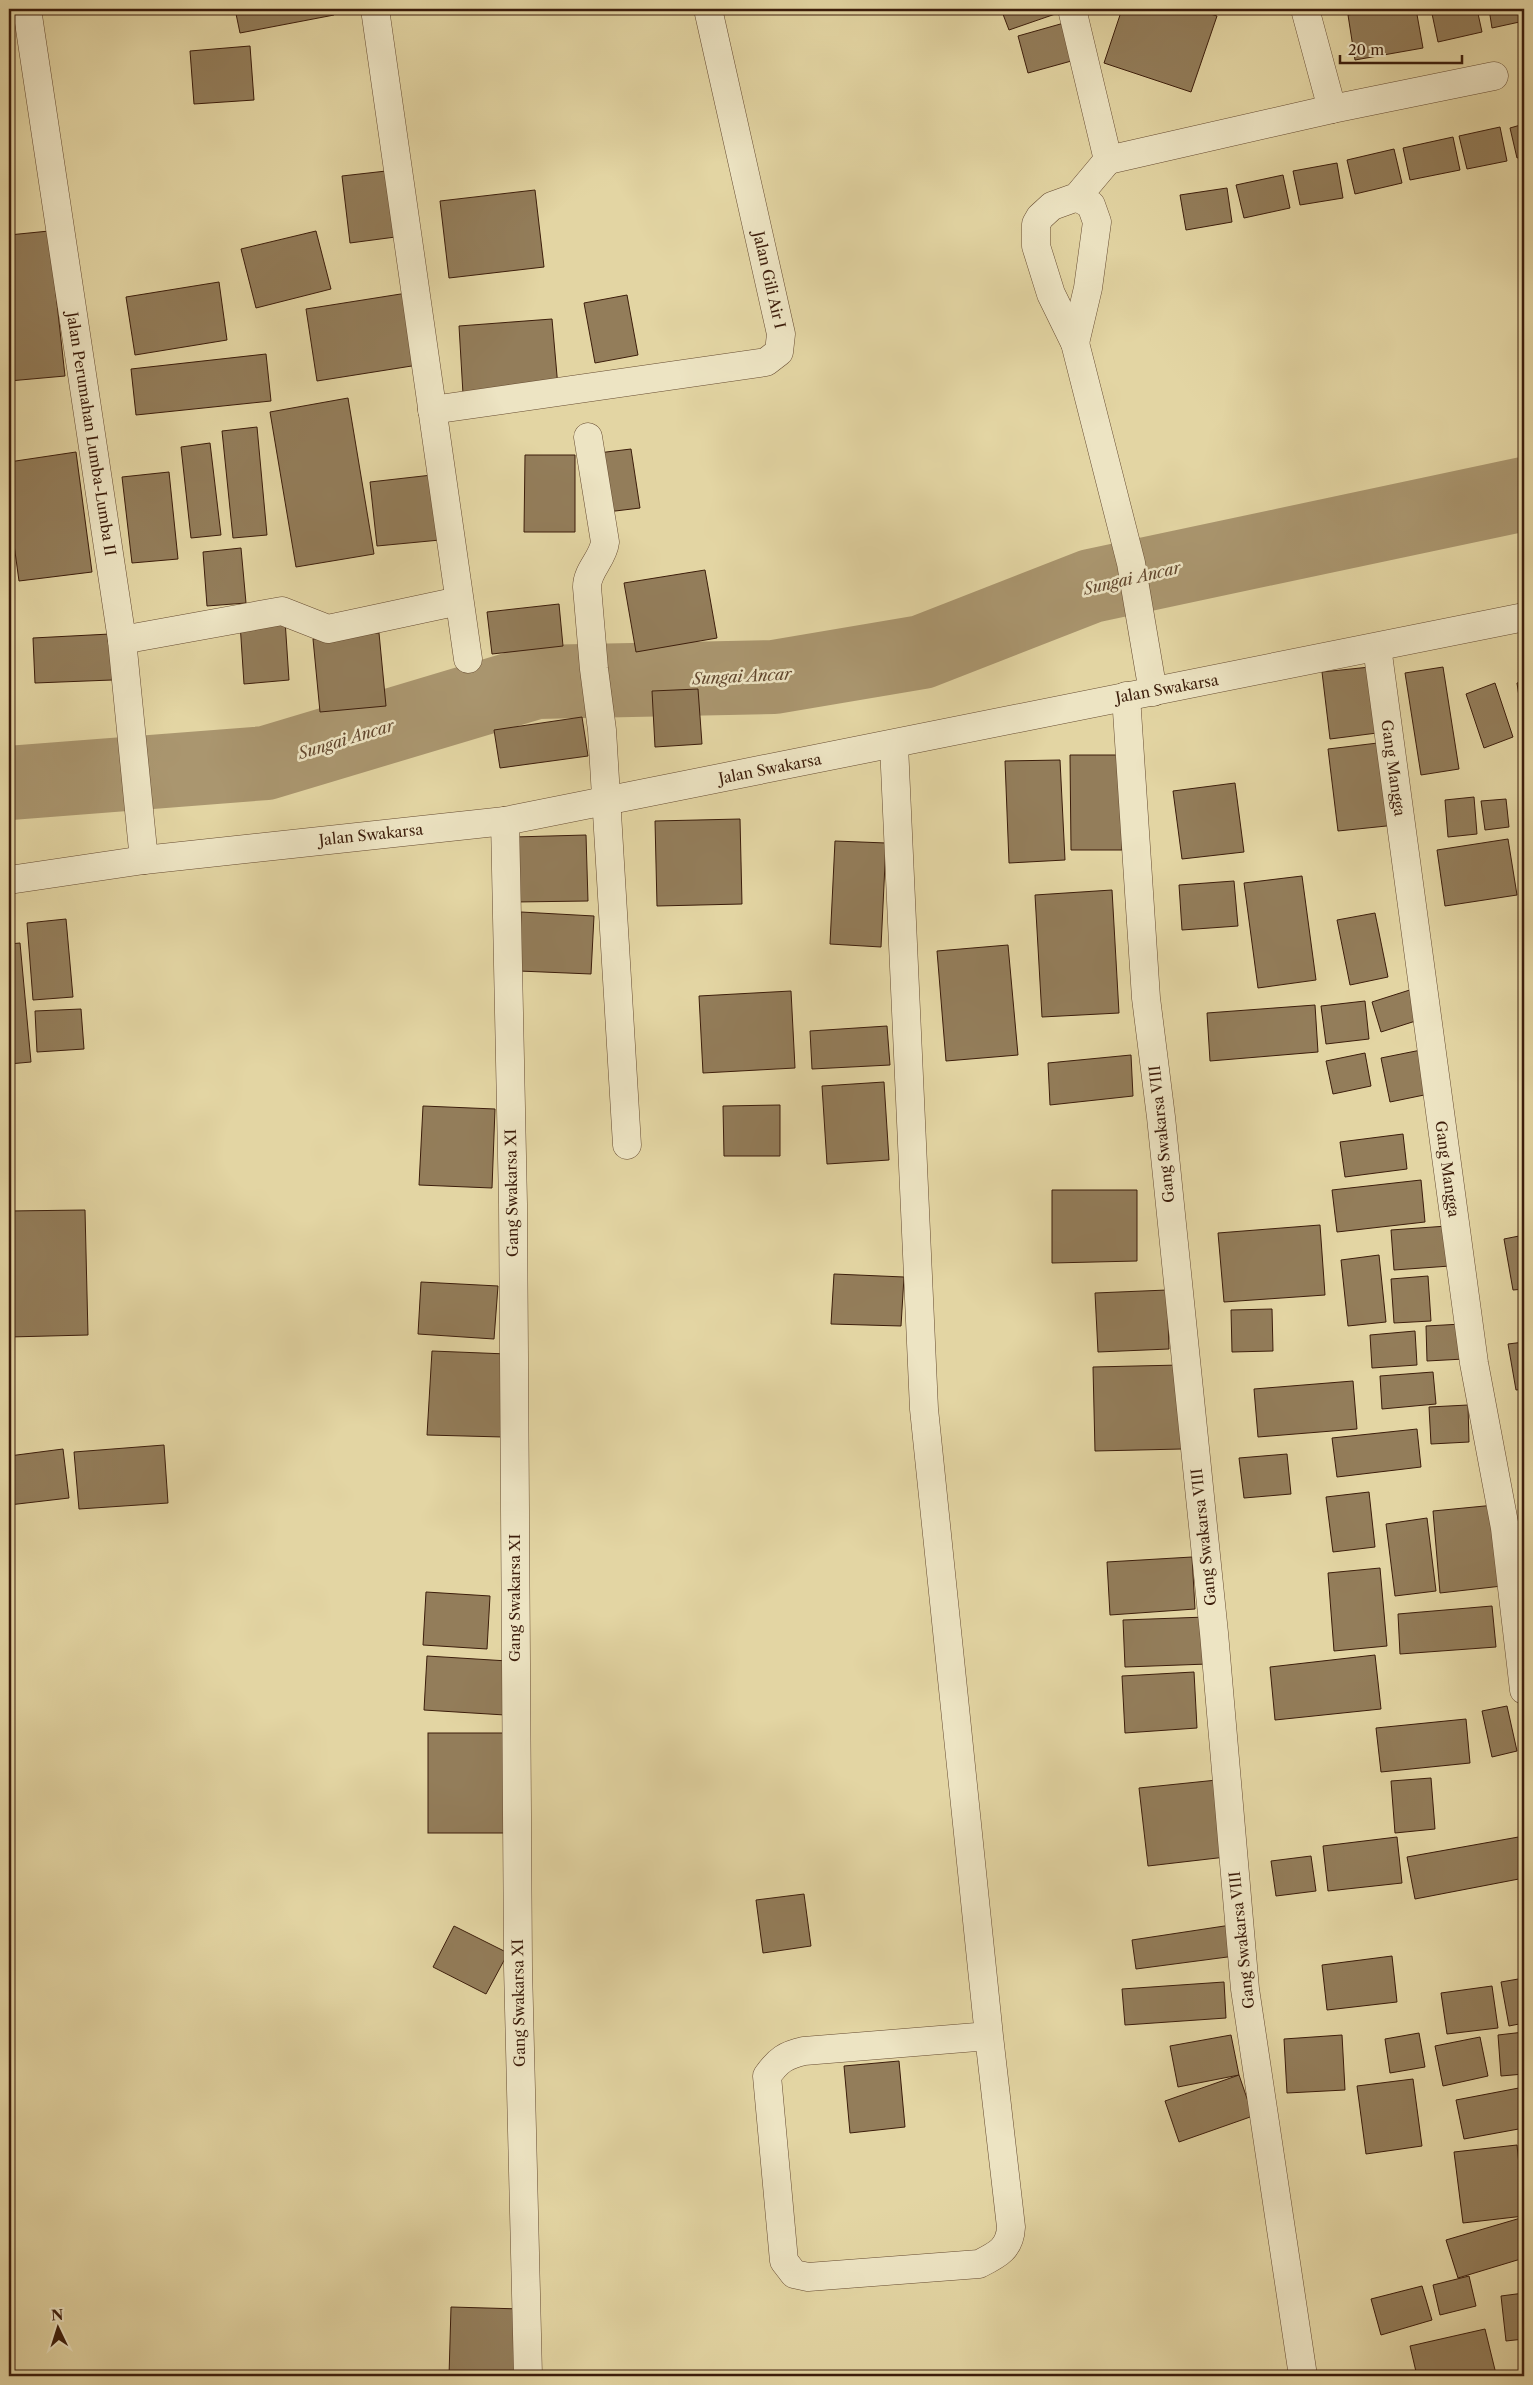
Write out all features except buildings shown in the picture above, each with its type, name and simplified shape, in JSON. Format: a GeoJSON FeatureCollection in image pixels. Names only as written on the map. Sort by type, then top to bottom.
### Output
{"type":"FeatureCollection","features":[{"type":"Feature","properties":{"kind":"street","name":"Jalan Perumahan Lumba-Lumba II"},"geometry":{"type":"LineString","coordinates":[[27,9],[122,640],[143,849]]}},
{"type":"Feature","properties":{"kind":"street"},"geometry":{"type":"LineString","coordinates":[[375,9],[468,659]]}},
{"type":"Feature","properties":{"kind":"street","name":"Jalan Gili Air I"},"geometry":{"type":"LineString","coordinates":[[432,410],[766,362],[779,352],[782,334],[708,9]]}},
{"type":"Feature","properties":{"kind":"street"},"geometry":{"type":"LineString","coordinates":[[1072,9],[1108,160]]}},
{"type":"Feature","properties":{"kind":"street"},"geometry":{"type":"LineString","coordinates":[[1305,9],[1332,109]]}},
{"type":"Feature","properties":{"kind":"street"},"geometry":{"type":"LineString","coordinates":[[1153,692],[1131,563],[1075,343],[1051,294],[1036,246],[1036,224],[1040,217],[1052,206],[1077,196],[1108,160],[1332,109],[1494,76]]}},
{"type":"Feature","properties":{"kind":"street"},"geometry":{"type":"LineString","coordinates":[[1075,343],[1088,288],[1097,222],[1091,205],[1077,196]]}},
{"type":"Feature","properties":{"kind":"street"},"geometry":{"type":"LineString","coordinates":[[588,437],[605,542],[604,550],[587,578],[594,669],[602,730],[627,1145]]}},
{"type":"Feature","properties":{"kind":"street"},"geometry":{"type":"LineString","coordinates":[[122,640],[282,611],[328,629],[459,601]]}},
{"type":"Feature","properties":{"kind":"street","name":"Jalan Swakarsa"},"geometry":{"type":"LineString","coordinates":[[9,880],[143,849],[505,821],[1524,618]]}},
{"type":"Feature","properties":{"kind":"street","name":"Gang Mangga"},"geometry":{"type":"LineString","coordinates":[[1377,647],[1474,1363],[1505,1528],[1524,1690]]}},
{"type":"Feature","properties":{"kind":"street","name":"Gang Swakarsa VIII"},"geometry":{"type":"LineString","coordinates":[[1126,696],[1146,998],[1161,1117],[1214,1632],[1245,1989],[1303,2376]]}},
{"type":"Feature","properties":{"kind":"street"},"geometry":{"type":"LineString","coordinates":[[894,745],[924,1409],[989,2036],[1011,2227],[1010,2239],[997,2255],[979,2264],[808,2277],[794,2274],[784,2261],[767,2076],[776,2063],[786,2055],[804,2051],[989,2036]]}},
{"type":"Feature","properties":{"kind":"street","name":"Gang Swakarsa XI"},"geometry":{"type":"LineString","coordinates":[[505,821],[513,1204],[518,1967],[528,2375]]}},
{"type":"Feature","properties":{"kind":"waterway","name":"Sungai Ancar"},"geometry":{"type":"LineString","coordinates":[[9,783],[266,763],[536,682],[774,677],[922,652],[1091,586],[1524,494]]}}]}
